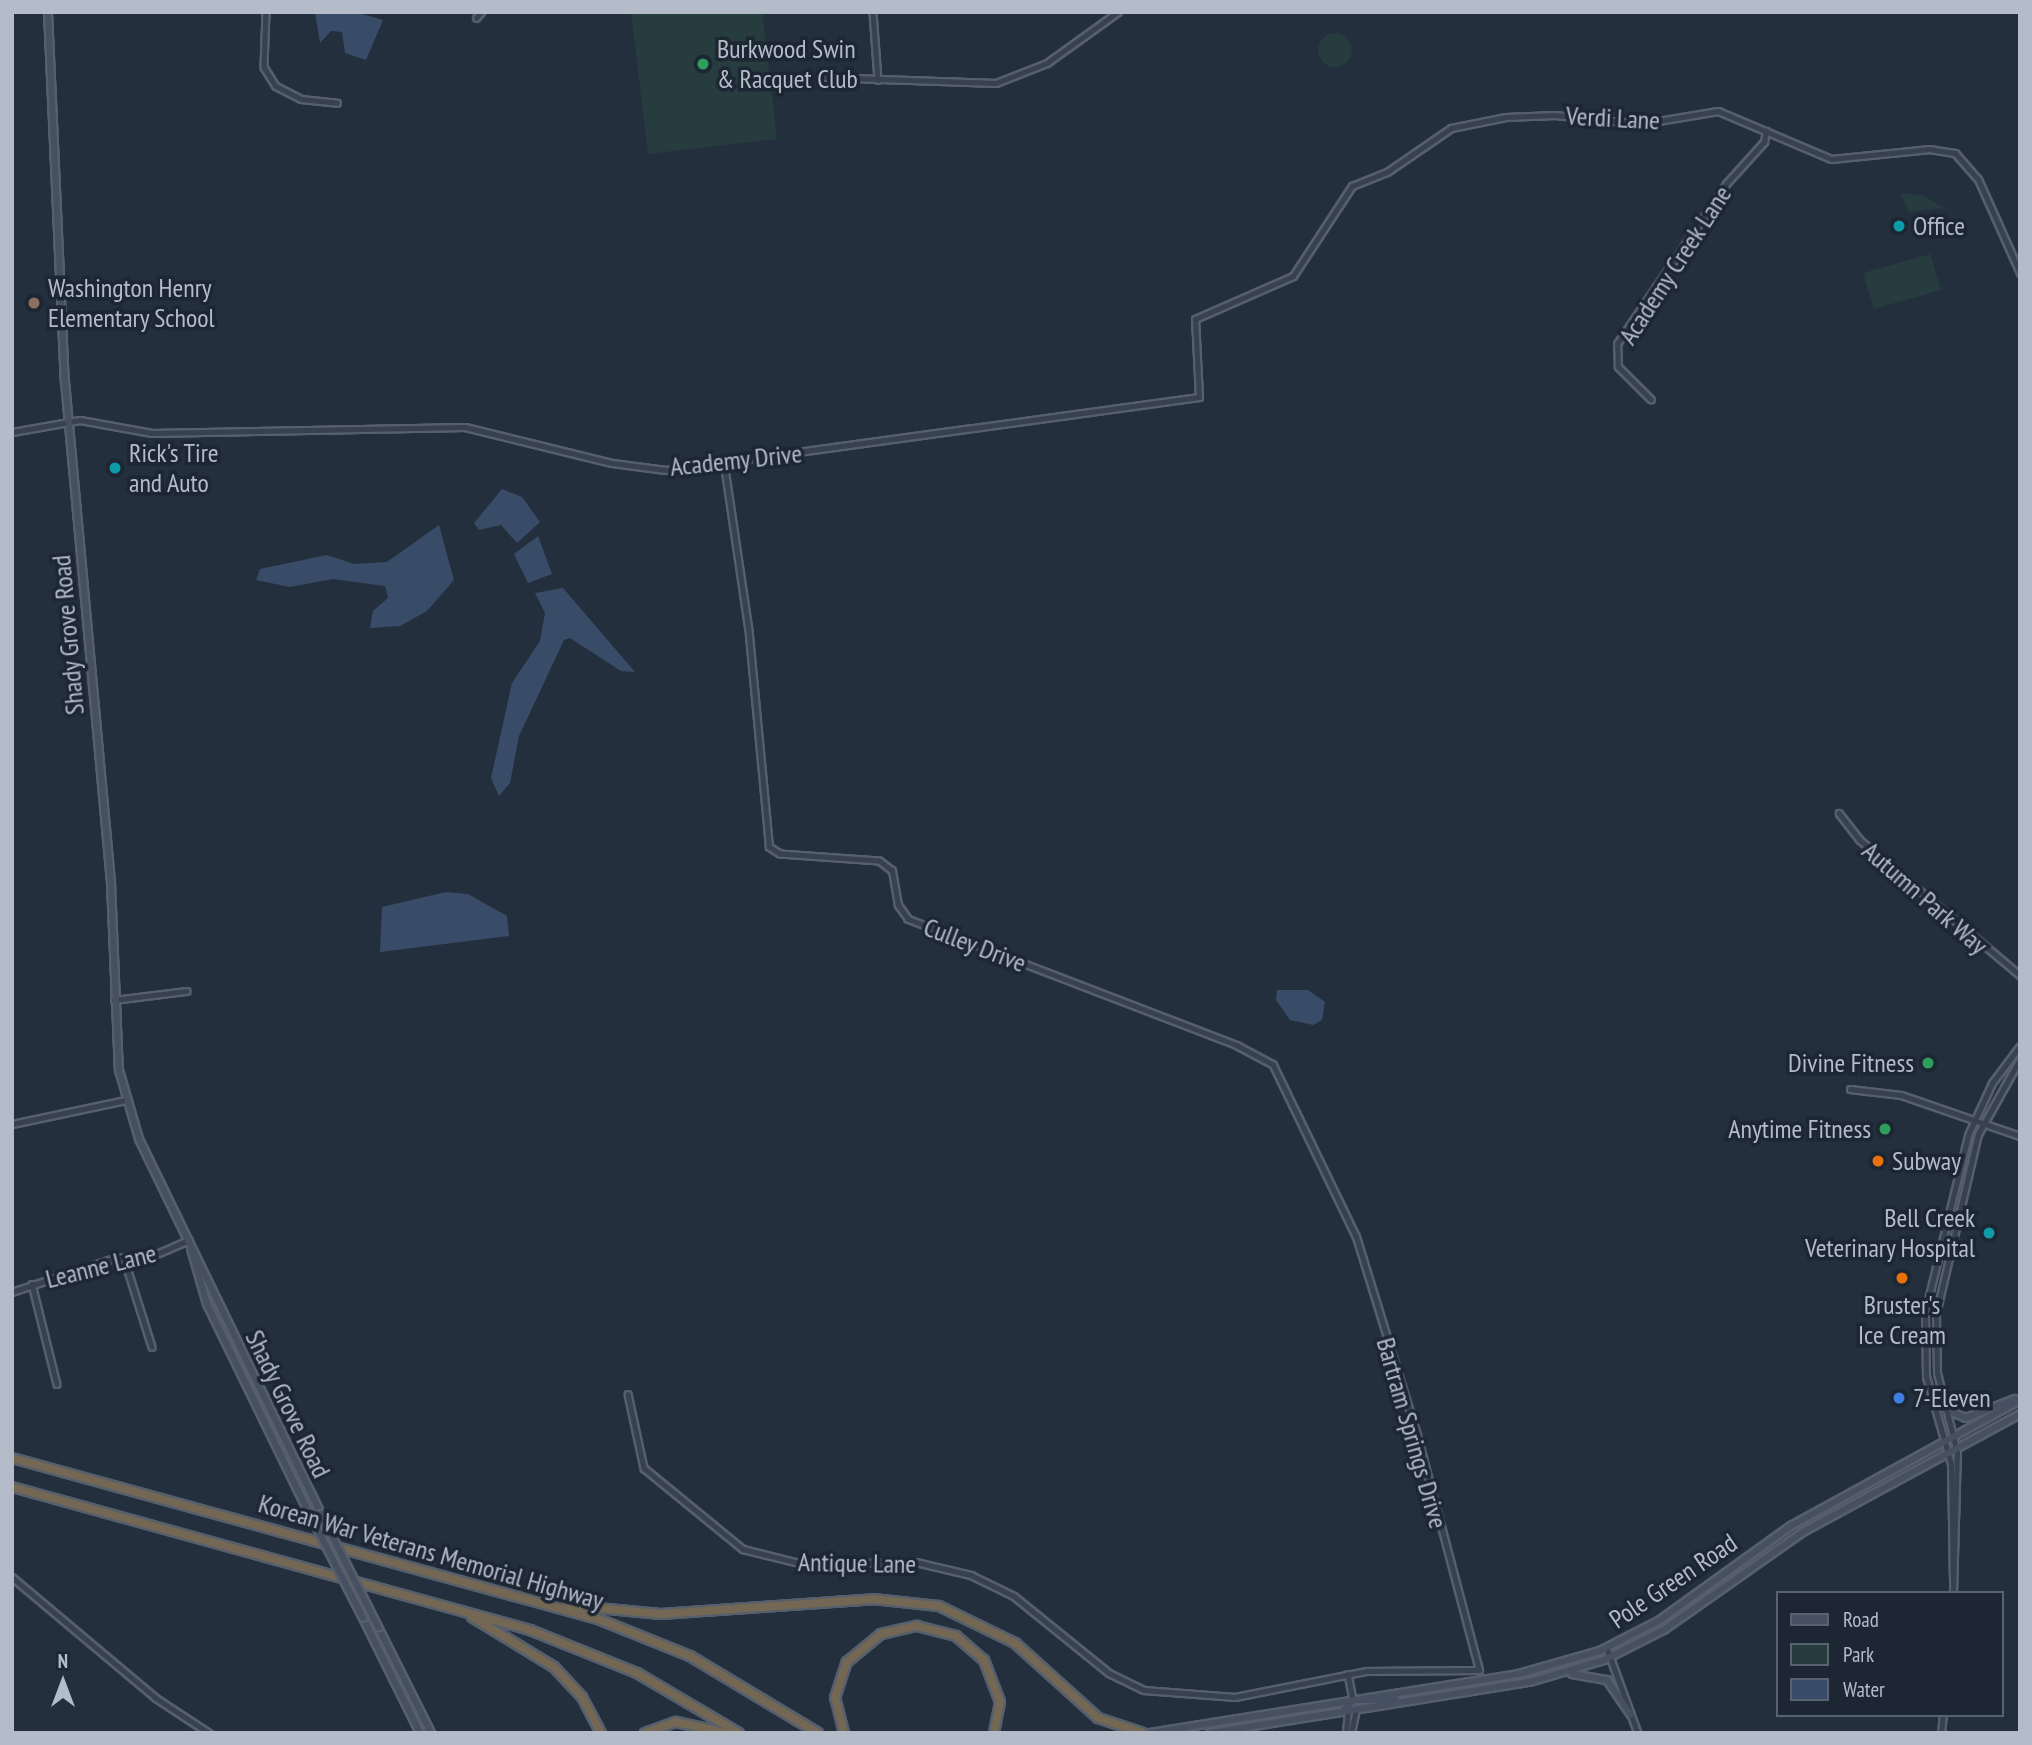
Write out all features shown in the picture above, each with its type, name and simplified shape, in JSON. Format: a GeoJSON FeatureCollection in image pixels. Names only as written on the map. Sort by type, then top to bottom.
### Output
{"type":"FeatureCollection","features":[{"type":"Feature","properties":{"kind":"highway","name":"Korean War Veterans Memorial Highway"},"geometry":{"type":"LineString","coordinates":[[12,1458],[541,1602],[690,1656],[818,1733]]}},
{"type":"Feature","properties":{"kind":"highway","name":"Korean War Veterans Memorial Highway"},"geometry":{"type":"LineString","coordinates":[[12,1487],[453,1608],[601,1657],[739,1733]]}},
{"type":"Feature","properties":{"kind":"highway"},"geometry":{"type":"LineString","coordinates":[[541,1602],[661,1614],[873,1599],[928,1604],[994,1629],[1098,1718],[1143,1733]]}},
{"type":"Feature","properties":{"kind":"highway"},"geometry":{"type":"LineString","coordinates":[[453,1608],[554,1668],[582,1697],[601,1733]]}},
{"type":"Feature","properties":{"kind":"highway"},"geometry":{"type":"LineString","coordinates":[[844,1733],[835,1698],[847,1662],[881,1634],[917,1626],[956,1636],[984,1660],[1000,1702],[994,1733]]}},
{"type":"Feature","properties":{"kind":"highway"},"geometry":{"type":"LineString","coordinates":[[645,1733],[676,1722],[726,1733]]}},
{"type":"Feature","properties":{"kind":"main road","name":"Shady Grove Road"},"geometry":{"type":"LineString","coordinates":[[48,12],[69,421],[111,883],[113,1000],[126,1100],[189,1240],[275,1419],[432,1733]]}},
{"type":"Feature","properties":{"kind":"main road","name":"Shady Grove Road"},"geometry":{"type":"LineString","coordinates":[[189,1240],[207,1304],[420,1733]]}},
{"type":"Feature","properties":{"kind":"main road"},"geometry":{"type":"LineString","coordinates":[[1940,1390],[1954,1413],[1966,1418],[2020,1398]]}},
{"type":"Feature","properties":{"kind":"main road","name":"Pole Green Road"},"geometry":{"type":"LineString","coordinates":[[1150,1733],[1539,1670],[1607,1648],[1660,1620],[1771,1538],[1953,1432],[2020,1398]]}},
{"type":"Feature","properties":{"kind":"main road","name":"Pole Green Road"},"geometry":{"type":"LineString","coordinates":[[1210,1733],[1559,1675],[1610,1658],[1665,1629],[1775,1549],[1948,1450],[2020,1414]]}},
{"type":"Feature","properties":{"kind":"main road"},"geometry":{"type":"LineString","coordinates":[[265,1424],[275,1419]]}},
{"type":"Feature","properties":{"kind":"main road"},"geometry":{"type":"LineString","coordinates":[[1559,1675],[1602,1677],[1631,1715]]}},
{"type":"Feature","properties":{"kind":"main road"},"geometry":{"type":"LineString","coordinates":[[1345,1712],[1353,1700],[1404,1702]]}},
{"type":"Feature","properties":{"kind":"street"},"geometry":{"type":"LineString","coordinates":[[266,12],[264,67],[276,86],[300,99],[337,103]]}},
{"type":"Feature","properties":{"kind":"street"},"geometry":{"type":"LineString","coordinates":[[476,18],[481,12]]}},
{"type":"Feature","properties":{"kind":"street"},"geometry":{"type":"LineString","coordinates":[[873,12],[878,80]]}},
{"type":"Feature","properties":{"kind":"street"},"geometry":{"type":"LineString","coordinates":[[823,77],[971,85],[1012,79],[1047,63],[1118,12]]}},
{"type":"Feature","properties":{"kind":"street","name":"Verdi Lane"},"geometry":{"type":"LineString","coordinates":[[1305,261],[1347,191],[1465,123],[1555,115],[1647,124],[1718,111],[1841,161],[1929,149],[1962,157],[2020,273]]}},
{"type":"Feature","properties":{"kind":"street","name":"Academy Creek Lane"},"geometry":{"type":"LineString","coordinates":[[1651,400],[1618,367],[1617,344],[1726,184],[1764,142],[1766,130]]}},
{"type":"Feature","properties":{"kind":"street","name":"Academy Drive"},"geometry":{"type":"LineString","coordinates":[[12,432],[69,421],[152,433],[472,427],[634,468],[724,464],[1199,397],[1195,319],[1289,279],[1305,261]]}},
{"type":"Feature","properties":{"kind":"street","name":"Culley Drive"},"geometry":{"type":"LineString","coordinates":[[724,464],[772,850],[879,860],[892,871],[898,905],[908,919],[1266,1059],[1337,1199]]}},
{"type":"Feature","properties":{"kind":"street","name":"Autumn Park Way"},"geometry":{"type":"LineString","coordinates":[[1839,813],[1860,840],[2020,975]]}},
{"type":"Feature","properties":{"kind":"street"},"geometry":{"type":"LineString","coordinates":[[113,1000],[186,991]]}},
{"type":"Feature","properties":{"kind":"street"},"geometry":{"type":"LineString","coordinates":[[1953,1581],[1948,1450],[1926,1376],[1924,1321],[1972,1123],[2020,1046]]}},
{"type":"Feature","properties":{"kind":"street"},"geometry":{"type":"LineString","coordinates":[[1953,1591],[1956,1446],[1940,1390],[1936,1314],[1981,1126],[2020,1059]]}},
{"type":"Feature","properties":{"kind":"street"},"geometry":{"type":"LineString","coordinates":[[1850,1089],[1907,1097],[1972,1123],[2020,1136]]}},
{"type":"Feature","properties":{"kind":"street"},"geometry":{"type":"LineString","coordinates":[[12,1124],[126,1100]]}},
{"type":"Feature","properties":{"kind":"street","name":"Bartram Springs Drive"},"geometry":{"type":"LineString","coordinates":[[1337,1199],[1356,1237],[1410,1409],[1479,1670]]}},
{"type":"Feature","properties":{"kind":"street","name":"Leanne Lane"},"geometry":{"type":"LineString","coordinates":[[12,1292],[124,1258],[152,1256],[189,1240]]}},
{"type":"Feature","properties":{"kind":"street"},"geometry":{"type":"LineString","coordinates":[[124,1258],[152,1347]]}},
{"type":"Feature","properties":{"kind":"street"},"geometry":{"type":"LineString","coordinates":[[32,1284],[57,1384]]}},
{"type":"Feature","properties":{"kind":"street","name":"Antique Lane"},"geometry":{"type":"LineString","coordinates":[[628,1394],[643,1468],[750,1553],[803,1564],[916,1562],[971,1575],[1025,1604],[1110,1673],[1155,1692],[1253,1696],[1348,1674],[1479,1670]]}},
{"type":"Feature","properties":{"kind":"street"},"geometry":{"type":"LineString","coordinates":[[12,1577],[156,1698],[209,1733]]}},
{"type":"Feature","properties":{"kind":"street"},"geometry":{"type":"LineString","coordinates":[[1607,1648],[1638,1733]]}},
{"type":"Feature","properties":{"kind":"street"},"geometry":{"type":"LineString","coordinates":[[1348,1674],[1353,1700]]}},
{"type":"Feature","properties":{"kind":"street"},"geometry":{"type":"LineString","coordinates":[[1349,1733],[1356,1710]]}},
{"type":"Feature","properties":{"kind":"street"},"geometry":{"type":"LineString","coordinates":[[1345,1712],[1349,1733]]}},
{"type":"Feature","properties":{"kind":"green space","name":"Burkwood Swin & Racquet Club"},"geometry":{"type":"Polygon","coordinates":[[[631,12],[762,12],[777,139],[648,154],[631,12]]]}},
{"type":"Feature","properties":{"kind":"green space"},"geometry":{"type":"Polygon","coordinates":[[[1335,33],[1347,38],[1352,50],[1347,62],[1335,67],[1323,62],[1318,50],[1323,38],[1335,33]]]}},
{"type":"Feature","properties":{"kind":"green space"},"geometry":{"type":"Polygon","coordinates":[[[1900,193],[1924,196],[1944,208],[1909,212],[1900,193]]]}},
{"type":"Feature","properties":{"kind":"green space"},"geometry":{"type":"Polygon","coordinates":[[[1930,254],[1941,290],[1874,309],[1863,273],[1930,254]]]}},
{"type":"Feature","properties":{"kind":"water"},"geometry":{"type":"Polygon","coordinates":[[[315,12],[355,12],[383,20],[366,60],[345,53],[342,32],[331,31],[320,43],[315,12]]]}},
{"type":"Feature","properties":{"kind":"water"},"geometry":{"type":"Polygon","coordinates":[[[502,489],[522,497],[540,522],[517,543],[501,525],[479,530],[474,523],[502,489]]]}},
{"type":"Feature","properties":{"kind":"water"},"geometry":{"type":"Polygon","coordinates":[[[439,525],[454,580],[427,611],[400,626],[370,628],[373,611],[388,598],[385,586],[333,579],[290,587],[256,580],[260,569],[327,555],[354,564],[387,562],[439,525]]]}},
{"type":"Feature","properties":{"kind":"water"},"geometry":{"type":"Polygon","coordinates":[[[538,536],[552,574],[528,583],[514,554],[538,536]]]}},
{"type":"Feature","properties":{"kind":"water"},"geometry":{"type":"Polygon","coordinates":[[[563,588],[635,672],[621,671],[570,638],[564,640],[519,736],[510,783],[499,796],[491,778],[512,683],[540,641],[545,613],[535,593],[563,588]]]}},
{"type":"Feature","properties":{"kind":"water"},"geometry":{"type":"Polygon","coordinates":[[[446,892],[468,894],[507,916],[509,936],[380,952],[382,907],[446,892]]]}},
{"type":"Feature","properties":{"kind":"water"},"geometry":{"type":"Polygon","coordinates":[[[1277,990],[1308,990],[1325,1002],[1322,1020],[1313,1025],[1290,1020],[1276,1000],[1277,990]]]}},
{"type":"Feature","properties":{"kind":"place","name":"Burkwood Swin & Racquet Club"},"geometry":{"type":"Point","coordinates":[703,64]}},
{"type":"Feature","properties":{"kind":"place","name":"Office"},"geometry":{"type":"Point","coordinates":[1899,226]}},
{"type":"Feature","properties":{"kind":"place","name":"Washington Henry Elementary School"},"geometry":{"type":"Point","coordinates":[34,303]}},
{"type":"Feature","properties":{"kind":"place","name":"Rick's Tire and Auto"},"geometry":{"type":"Point","coordinates":[115,468]}},
{"type":"Feature","properties":{"kind":"place","name":"Divine Fitness"},"geometry":{"type":"Point","coordinates":[1928,1063]}},
{"type":"Feature","properties":{"kind":"place","name":"Anytime Fitness"},"geometry":{"type":"Point","coordinates":[1885,1129]}},
{"type":"Feature","properties":{"kind":"place","name":"Subway"},"geometry":{"type":"Point","coordinates":[1878,1161]}},
{"type":"Feature","properties":{"kind":"place","name":"Bell Creek Veterinary Hospital"},"geometry":{"type":"Point","coordinates":[1989,1233]}},
{"type":"Feature","properties":{"kind":"place","name":"Bruster's Ice Cream"},"geometry":{"type":"Point","coordinates":[1902,1278]}},
{"type":"Feature","properties":{"kind":"place","name":"7-Eleven"},"geometry":{"type":"Point","coordinates":[1899,1398]}}]}
